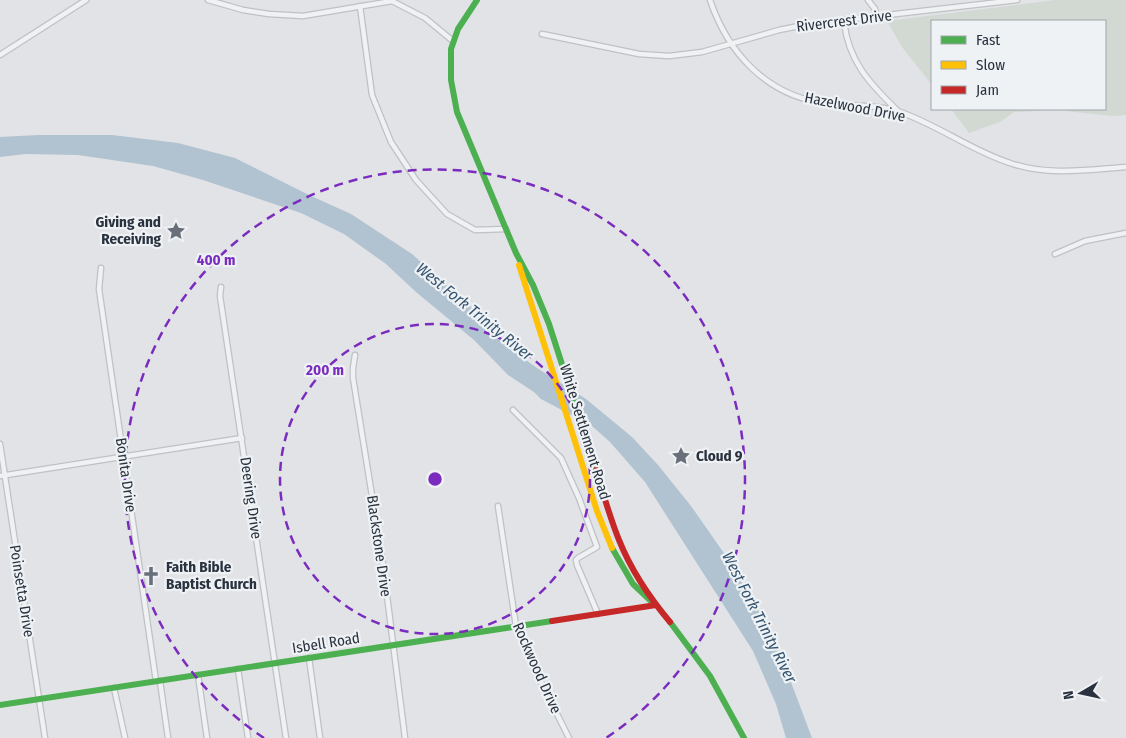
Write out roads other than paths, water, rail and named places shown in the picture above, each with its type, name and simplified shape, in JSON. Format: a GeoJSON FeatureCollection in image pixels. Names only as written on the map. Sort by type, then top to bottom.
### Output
{"type":"FeatureCollection","features":[{"type":"Feature","properties":{"kind":"main road","name":"White Settlement Road"},"geometry":{"type":"LineString","coordinates":[[477,0],[463,19],[453,41],[450,78],[460,121],[516,253],[533,285],[549,324],[618,539],[628,564],[656,605],[714,680],[730,707],[744,738]]}},
{"type":"Feature","properties":{"kind":"main road","name":"White Settlement Road"},"geometry":{"type":"LineString","coordinates":[[516,253],[605,533],[620,565],[640,594],[656,605]]}},
{"type":"Feature","properties":{"kind":"main road","name":"Isbell Road"},"geometry":{"type":"LineString","coordinates":[[0,705],[656,605]]}},
{"type":"Feature","properties":{"kind":"street"},"geometry":{"type":"LineString","coordinates":[[0,55],[86,0]]}},
{"type":"Feature","properties":{"kind":"street"},"geometry":{"type":"LineString","coordinates":[[208,0],[243,10],[289,16],[309,16],[394,0],[425,18],[453,41]]}},
{"type":"Feature","properties":{"kind":"street","name":"Hazelwood Drive"},"geometry":{"type":"LineString","coordinates":[[710,0],[714,12],[746,64],[762,78],[788,93],[824,103],[868,106],[899,112],[936,128],[997,159],[1012,164],[1057,172],[1126,167]]}},
{"type":"Feature","properties":{"kind":"street"},"geometry":{"type":"LineString","coordinates":[[868,0],[875,8],[876,16]]}},
{"type":"Feature","properties":{"kind":"street","name":"Rivercrest Drive"},"geometry":{"type":"LineString","coordinates":[[542,34],[639,54],[668,56],[702,52],[779,30],[808,24],[1017,0]]}},
{"type":"Feature","properties":{"kind":"street"},"geometry":{"type":"LineString","coordinates":[[360,6],[372,95],[391,142],[416,180],[447,214],[476,230],[506,230]]}},
{"type":"Feature","properties":{"kind":"street"},"geometry":{"type":"LineString","coordinates":[[844,21],[851,54],[872,85],[899,112]]}},
{"type":"Feature","properties":{"kind":"street"},"geometry":{"type":"LineString","coordinates":[[1055,254],[1085,241],[1126,233]]}},
{"type":"Feature","properties":{"kind":"street","name":"Bonita Drive"},"geometry":{"type":"LineString","coordinates":[[101,268],[99,289],[168,738]]}},
{"type":"Feature","properties":{"kind":"street","name":"Deering Drive"},"geometry":{"type":"LineString","coordinates":[[222,287],[220,296],[286,738]]}},
{"type":"Feature","properties":{"kind":"street","name":"Blackstone Drive"},"geometry":{"type":"LineString","coordinates":[[355,355],[352,368],[382,564],[405,738]]}},
{"type":"Feature","properties":{"kind":"street"},"geometry":{"type":"LineString","coordinates":[[514,410],[561,458],[578,498],[597,547],[576,560],[598,614]]}},
{"type":"Feature","properties":{"kind":"street"},"geometry":{"type":"LineString","coordinates":[[2,475],[242,438]]}},
{"type":"Feature","properties":{"kind":"street","name":"Poinsetta Drive"},"geometry":{"type":"LineString","coordinates":[[0,444],[2,475],[45,738]]}},
{"type":"Feature","properties":{"kind":"street","name":"Rockwood Drive"},"geometry":{"type":"LineString","coordinates":[[498,506],[516,626],[538,676],[569,738]]}},
{"type":"Feature","properties":{"kind":"street"},"geometry":{"type":"LineString","coordinates":[[309,658],[320,738]]}},
{"type":"Feature","properties":{"kind":"street"},"geometry":{"type":"LineString","coordinates":[[238,669],[248,738]]}},
{"type":"Feature","properties":{"kind":"street"},"geometry":{"type":"LineString","coordinates":[[198,675],[207,738]]}},
{"type":"Feature","properties":{"kind":"street"},"geometry":{"type":"LineString","coordinates":[[114,688],[125,738]]}},
{"type":"Feature","properties":{"kind":"water","name":"West Fork Trinity River"},"geometry":{"type":"Polygon","coordinates":[[[112,135],[178,143],[235,158],[351,214],[412,254],[473,309],[509,348],[586,399],[632,437],[658,465],[691,506],[726,556],[774,637],[812,738],[786,738],[776,704],[753,651],[645,482],[610,442],[592,426],[541,399],[534,392],[508,375],[474,340],[416,292],[386,264],[344,234],[301,213],[203,180],[153,166],[78,155],[26,154],[0,157],[0,137],[112,135]]]}},
{"type":"Feature","properties":{"kind":"place","name":"Giving and Receiving"},"geometry":{"type":"Point","coordinates":[176,231]}},
{"type":"Feature","properties":{"kind":"place","name":"Cloud 9"},"geometry":{"type":"Point","coordinates":[681,456]}},
{"type":"Feature","properties":{"kind":"place","name":"Faith Bible Baptist Church"},"geometry":{"type":"Point","coordinates":[151,576]}}]}
